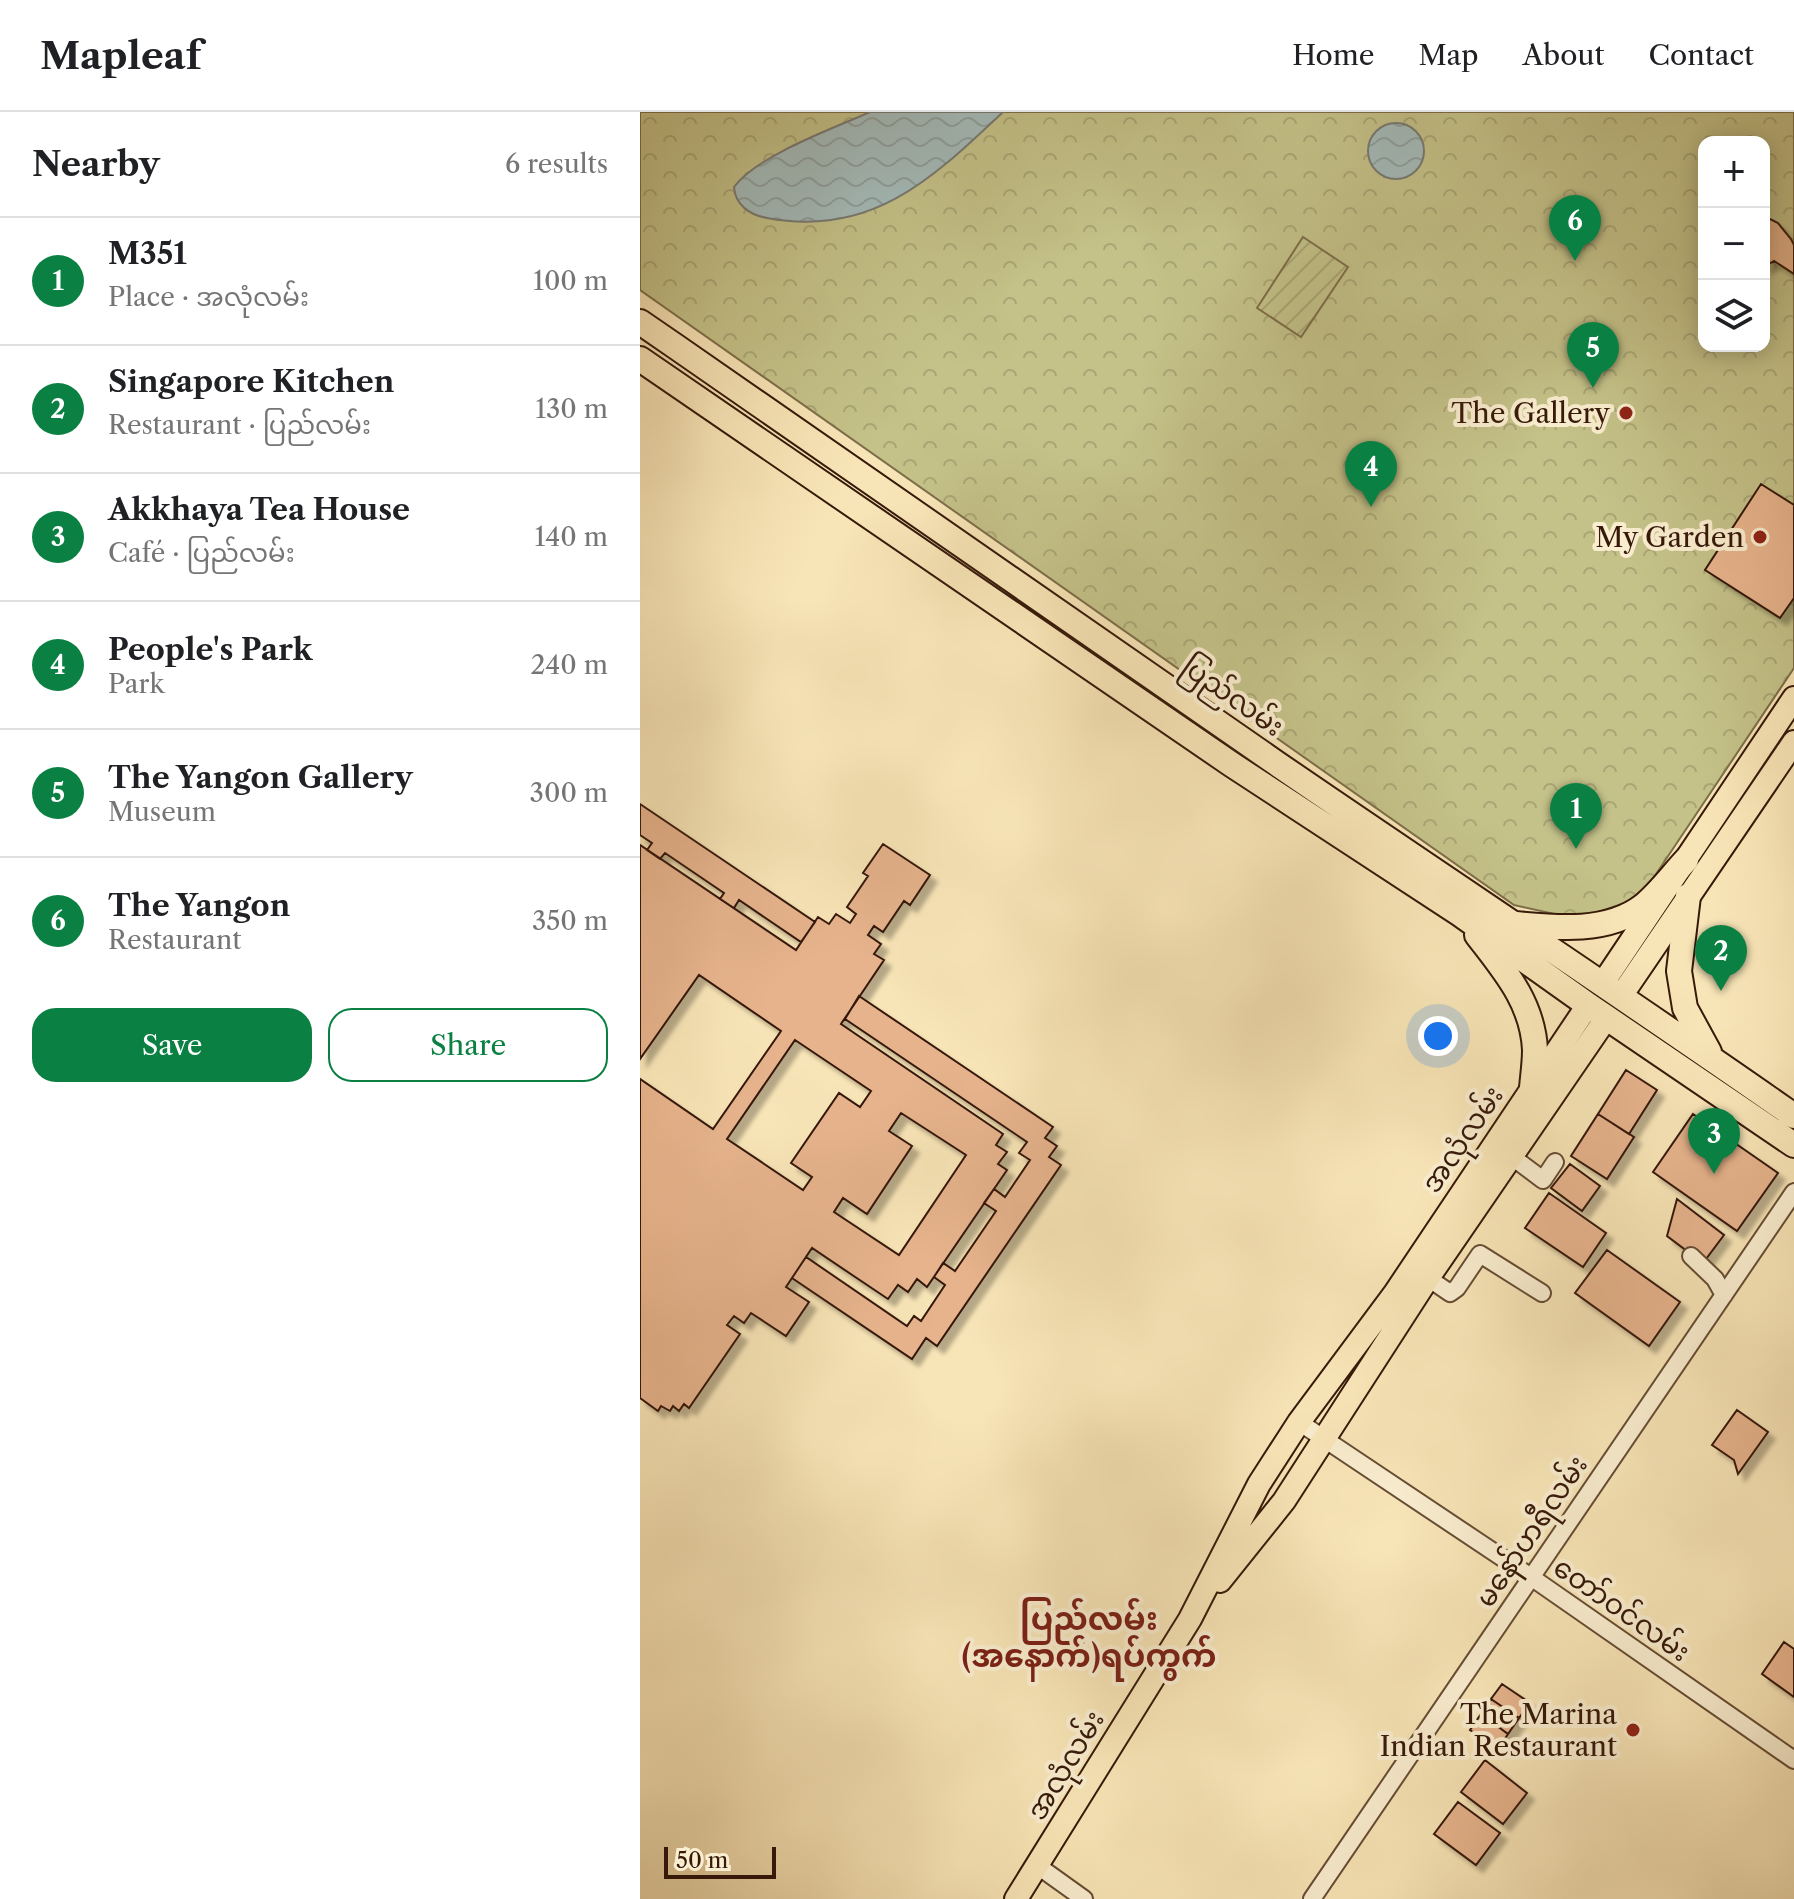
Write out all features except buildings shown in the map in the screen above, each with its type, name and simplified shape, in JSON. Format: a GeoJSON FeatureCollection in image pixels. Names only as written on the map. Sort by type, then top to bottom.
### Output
{"type":"FeatureCollection","features":[{"type":"Feature","properties":{"kind":"highway","name":"ပြည်လမ်း"},"geometry":{"type":"LineString","coordinates":[[640,322],[1794,1116]]}},
{"type":"Feature","properties":{"kind":"highway","name":"ပြည်လမ်း"},"geometry":{"type":"LineString","coordinates":[[640,359],[1231,764],[1460,914],[1794,1145]]}},
{"type":"Feature","properties":{"kind":"highway"},"geometry":{"type":"LineString","coordinates":[[1511,924],[1562,929],[1620,918],[1643,906],[1686,860]]}},
{"type":"Feature","properties":{"kind":"highway"},"geometry":{"type":"LineString","coordinates":[[1688,896],[1679,971],[1685,1008],[1712,1058]]}},
{"type":"Feature","properties":{"kind":"highway"},"geometry":{"type":"LineString","coordinates":[[1460,914],[1517,986],[1526,1008],[1535,1049],[1532,1088]]}},
{"type":"Feature","properties":{"kind":"highway","name":"အလုံလမ်း"},"geometry":{"type":"LineString","coordinates":[[1598,1011],[1612,989]]}},
{"type":"Feature","properties":{"kind":"main road","name":"အလုံလမ်း"},"geometry":{"type":"LineString","coordinates":[[1612,989],[1688,896],[1721,828],[1794,698]]}},
{"type":"Feature","properties":{"kind":"main road","name":"အလုံလမ်း"},"geometry":{"type":"LineString","coordinates":[[1612,989],[1686,860],[1721,828],[1794,742]]}},
{"type":"Feature","properties":{"kind":"main road","name":"အလုံလမ်း"},"geometry":{"type":"LineString","coordinates":[[1016,1899],[1190,1619],[1259,1484],[1299,1422],[1395,1293],[1532,1088],[1598,1011]]}},
{"type":"Feature","properties":{"kind":"main road","name":"အလုံလမ်း"},"geometry":{"type":"LineString","coordinates":[[1190,1619],[1284,1501],[1511,1156],[1598,1011]]}},
{"type":"Feature","properties":{"kind":"street"},"geometry":{"type":"LineString","coordinates":[[1511,1156],[1543,1180],[1555,1162]]}},
{"type":"Feature","properties":{"kind":"street","name":"မနော်ဟရီလမ်း"},"geometry":{"type":"LineString","coordinates":[[1312,1899],[1794,1192]]}},
{"type":"Feature","properties":{"kind":"street"},"geometry":{"type":"LineString","coordinates":[[1428,1278],[1450,1293],[1457,1288],[1480,1254],[1542,1293]]}},
{"type":"Feature","properties":{"kind":"street"},"geometry":{"type":"LineString","coordinates":[[1691,1256],[1715,1279],[1724,1295]]}},
{"type":"Feature","properties":{"kind":"street","name":"တော်ဝင်လမ်း"},"geometry":{"type":"LineString","coordinates":[[1299,1422],[1531,1577],[1794,1760]]}},
{"type":"Feature","properties":{"kind":"street"},"geometry":{"type":"LineString","coordinates":[[1038,1866],[1084,1899]]}},
{"type":"Feature","properties":{"kind":"green space"},"geometry":{"type":"Polygon","coordinates":[[[640,112],[1794,112],[1794,668],[1640,898],[1577,919],[1514,905],[640,290],[640,112]]]}},
{"type":"Feature","properties":{"kind":"green space"},"geometry":{"type":"Polygon","coordinates":[[[1303,237],[1348,267],[1301,337],[1257,308],[1303,237]]]}},
{"type":"Feature","properties":{"kind":"water"},"geometry":{"type":"Polygon","coordinates":[[[870,112],[1003,112],[925,180],[869,211],[838,219],[804,222],[761,217],[740,204],[734,187],[760,164],[870,112]]]}},
{"type":"Feature","properties":{"kind":"water"},"geometry":{"type":"Polygon","coordinates":[[[1396,123],[1416,131],[1424,151],[1416,171],[1396,179],[1376,171],[1368,151],[1376,131],[1396,123]]]}},
{"type":"Feature","properties":{"kind":"place","name":"The Yangon"},"geometry":{"type":"Point","coordinates":[1575,261]}},
{"type":"Feature","properties":{"kind":"place","name":"The Yangon Gallery"},"geometry":{"type":"Point","coordinates":[1593,388]}},
{"type":"Feature","properties":{"kind":"place","name":"The Gallery"},"geometry":{"type":"Point","coordinates":[1626,413]}},
{"type":"Feature","properties":{"kind":"place","name":"People's Park"},"geometry":{"type":"Point","coordinates":[1371,507]}},
{"type":"Feature","properties":{"kind":"place","name":"My Garden"},"geometry":{"type":"Point","coordinates":[1760,537]}},
{"type":"Feature","properties":{"kind":"place","name":"M351"},"geometry":{"type":"Point","coordinates":[1576,849]}},
{"type":"Feature","properties":{"kind":"place","name":"Singapore Kitchen"},"geometry":{"type":"Point","coordinates":[1721,991]}},
{"type":"Feature","properties":{"kind":"place","name":"Akkhaya Tea House"},"geometry":{"type":"Point","coordinates":[1714,1174]}},
{"type":"Feature","properties":{"kind":"place","name":"The Marina Indian Restaurant"},"geometry":{"type":"Point","coordinates":[1633,1730]}},
{"type":"Feature","properties":{"kind":"district","name":"ပြည်လမ်း (အနောက်)ရပ်ကွက်"},"geometry":{"type":"Point","coordinates":[1089,1638]}}]}
